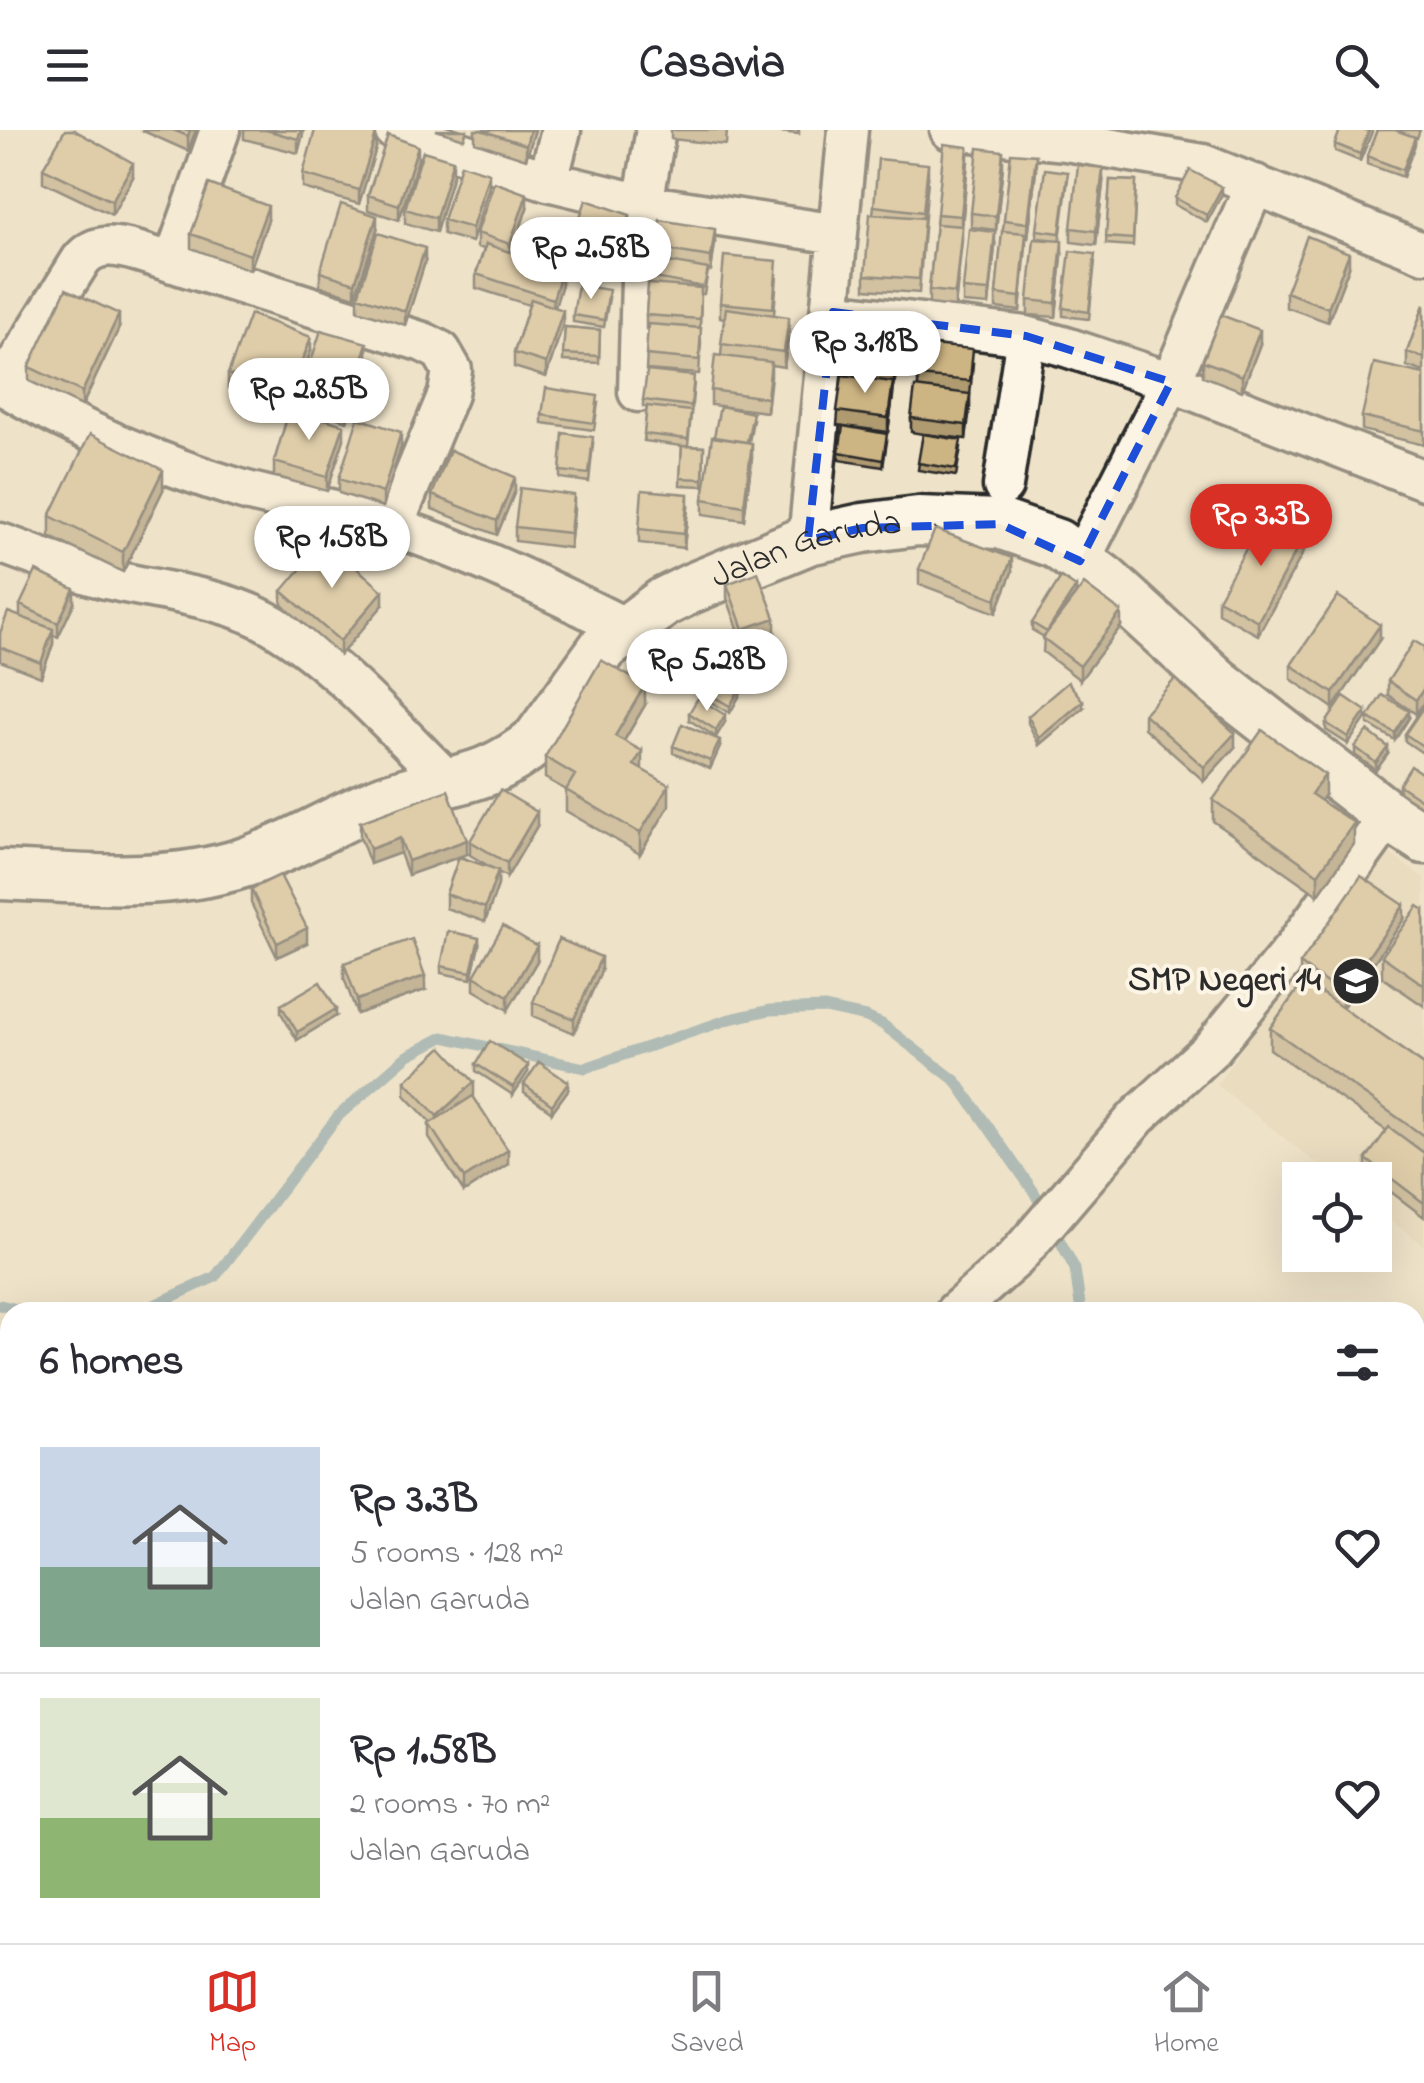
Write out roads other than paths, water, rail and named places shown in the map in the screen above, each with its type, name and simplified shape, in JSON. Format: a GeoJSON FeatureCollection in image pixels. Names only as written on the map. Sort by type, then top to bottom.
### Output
{"type":"FeatureCollection","features":[{"type":"Feature","properties":{"kind":"street"},"geometry":{"type":"LineString","coordinates":[[173,263],[220,130]]}},
{"type":"Feature","properties":{"kind":"street"},"geometry":{"type":"LineString","coordinates":[[394,130],[548,180],[644,204],[837,234]]}},
{"type":"Feature","properties":{"kind":"street"},"geometry":{"type":"LineString","coordinates":[[548,180],[561,130]]}},
{"type":"Feature","properties":{"kind":"street"},"geometry":{"type":"LineString","coordinates":[[638,392],[644,204],[656,130]]}},
{"type":"Feature","properties":{"kind":"street"},"geometry":{"type":"LineString","coordinates":[[808,540],[848,130]]}},
{"type":"Feature","properties":{"kind":"street"},"geometry":{"type":"LineString","coordinates":[[950,130],[1054,135],[1170,156],[1203,164],[1421,242]]}},
{"type":"Feature","properties":{"kind":"street"},"geometry":{"type":"LineString","coordinates":[[1080,561],[1170,382],[1255,184]]}},
{"type":"Feature","properties":{"kind":"street"},"geometry":{"type":"LineString","coordinates":[[393,527],[448,394],[452,370],[441,351],[423,342],[110,246],[88,252],[1,385],[104,439],[164,464],[246,491],[393,527],[492,562],[626,628]]}},
{"type":"Feature","properties":{"kind":"street"},"geometry":{"type":"LineString","coordinates":[[832,312],[1026,336],[1170,382],[1424,480]]}},
{"type":"Feature","properties":{"kind":"street"},"geometry":{"type":"LineString","coordinates":[[1003,486],[1026,336]]}},
{"type":"Feature","properties":{"kind":"street","name":"Jalan Garuda"},"geometry":{"type":"LineString","coordinates":[[0,875],[130,879],[214,871],[299,840],[384,800],[451,784],[498,767],[537,740],[604,647],[626,628],[692,588],[808,540],[863,528],[957,520],[1000,524],[1057,544],[1118,592],[1218,683],[1406,828]]}},
{"type":"Feature","properties":{"kind":"street"},"geometry":{"type":"LineString","coordinates":[[0,543],[101,578],[196,598],[271,624],[331,670],[451,784]]}},
{"type":"Feature","properties":{"kind":"street"},"geometry":{"type":"LineString","coordinates":[[966,1302],[1015,1259],[1137,1117],[1212,1048],[1293,949],[1406,828]]}},
{"type":"Feature","properties":{"kind":"waterway"},"geometry":{"type":"LineString","coordinates":[[161,1302],[215,1277],[338,1116],[407,1056],[443,1037],[585,1068],[730,1019],[770,1010],[825,1008],[882,1024],[956,1081],[1034,1192],[1075,1269],[1080,1302]]}},
{"type":"Feature","properties":{"kind":"place","name":"SMP Negeri 14"},"geometry":{"type":"Point","coordinates":[1356,981]}}]}
